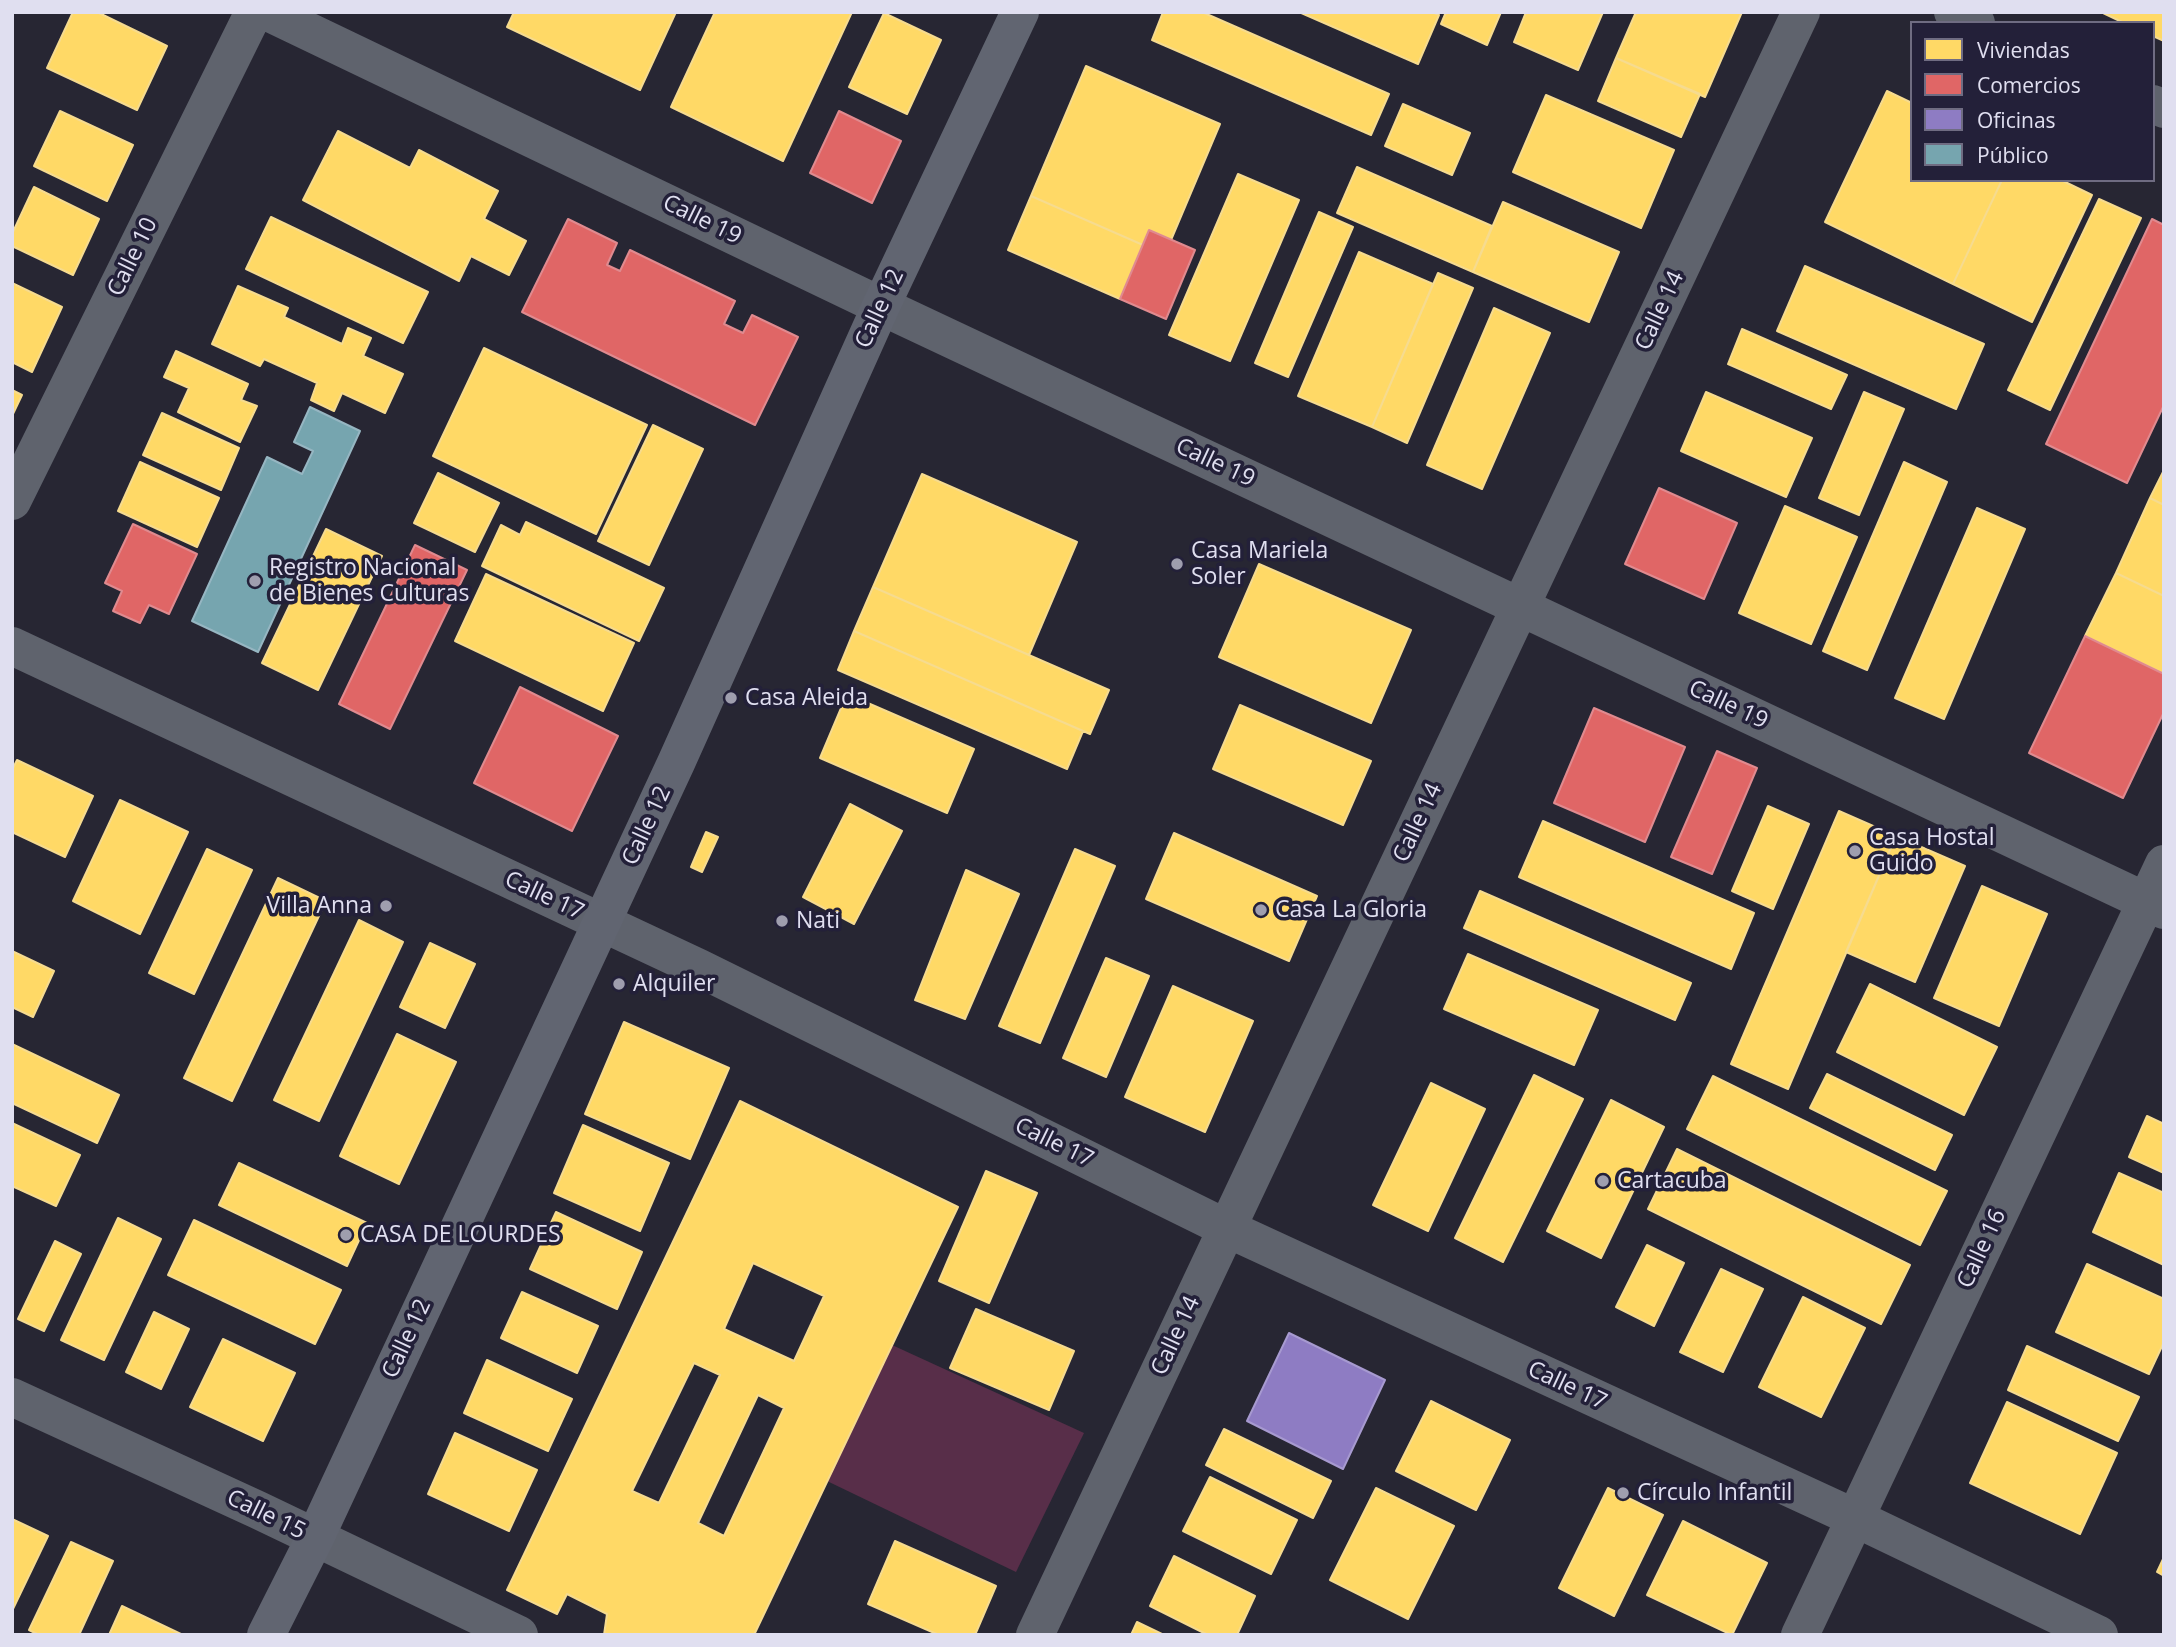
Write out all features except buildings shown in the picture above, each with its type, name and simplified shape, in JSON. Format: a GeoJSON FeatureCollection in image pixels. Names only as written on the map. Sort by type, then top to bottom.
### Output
{"type":"FeatureCollection","features":[{"type":"Feature","properties":{"kind":"main road","name":"Calle 12"},"geometry":{"type":"LineString","coordinates":[[265,1635],[315,1538],[682,750],[881,306],[1020,12]]}},
{"type":"Feature","properties":{"kind":"street","name":"Calle 10"},"geometry":{"type":"LineString","coordinates":[[12,501],[254,12]]}},
{"type":"Feature","properties":{"kind":"street","name":"Calle 19"},"geometry":{"type":"LineString","coordinates":[[268,12],[881,306],[2155,906]]}},
{"type":"Feature","properties":{"kind":"street","name":"Calle 14"},"geometry":{"type":"LineString","coordinates":[[1035,1635],[1801,12]]}},
{"type":"Feature","properties":{"kind":"street"},"geometry":{"type":"LineString","coordinates":[[1953,12],[1972,21]]}},
{"type":"Feature","properties":{"kind":"street","name":"Calle 17"},"geometry":{"type":"LineString","coordinates":[[12,646],[699,968],[1226,1228],[1855,1518],[2099,1635]]}},
{"type":"Feature","properties":{"kind":"street","name":"Calle 16"},"geometry":{"type":"LineString","coordinates":[[1800,1635],[2155,906],[2164,863]]}},
{"type":"Feature","properties":{"kind":"street","name":"Calle 15"},"geometry":{"type":"LineString","coordinates":[[12,1396],[519,1635]]}},
{"type":"Feature","properties":{"kind":"shaded area"},"geometry":{"type":"Polygon","coordinates":[[[892,1345],[1084,1433],[1016,1572],[827,1481],[892,1345]]]}},
{"type":"Feature","properties":{"kind":"place","name":"Casa Mariela Soler"},"geometry":{"type":"Point","coordinates":[1177,564]}},
{"type":"Feature","properties":{"kind":"place","name":"Registro Nacional de Bienes Culturas"},"geometry":{"type":"Point","coordinates":[255,581]}},
{"type":"Feature","properties":{"kind":"place","name":"Casa Aleida"},"geometry":{"type":"Point","coordinates":[731,698]}},
{"type":"Feature","properties":{"kind":"place","name":"Casa Hostal Guido"},"geometry":{"type":"Point","coordinates":[1855,851]}},
{"type":"Feature","properties":{"kind":"place","name":"Villa Anna"},"geometry":{"type":"Point","coordinates":[386,906]}},
{"type":"Feature","properties":{"kind":"place","name":"Casa La Gloria"},"geometry":{"type":"Point","coordinates":[1261,910]}},
{"type":"Feature","properties":{"kind":"place","name":"Nati"},"geometry":{"type":"Point","coordinates":[782,921]}},
{"type":"Feature","properties":{"kind":"place","name":"Alquiler"},"geometry":{"type":"Point","coordinates":[619,984]}},
{"type":"Feature","properties":{"kind":"place","name":"Cartacuba"},"geometry":{"type":"Point","coordinates":[1603,1181]}},
{"type":"Feature","properties":{"kind":"place","name":"CASA DE LOURDES"},"geometry":{"type":"Point","coordinates":[346,1235]}},
{"type":"Feature","properties":{"kind":"place","name":"Círculo Infantil"},"geometry":{"type":"Point","coordinates":[1623,1493]}}]}
